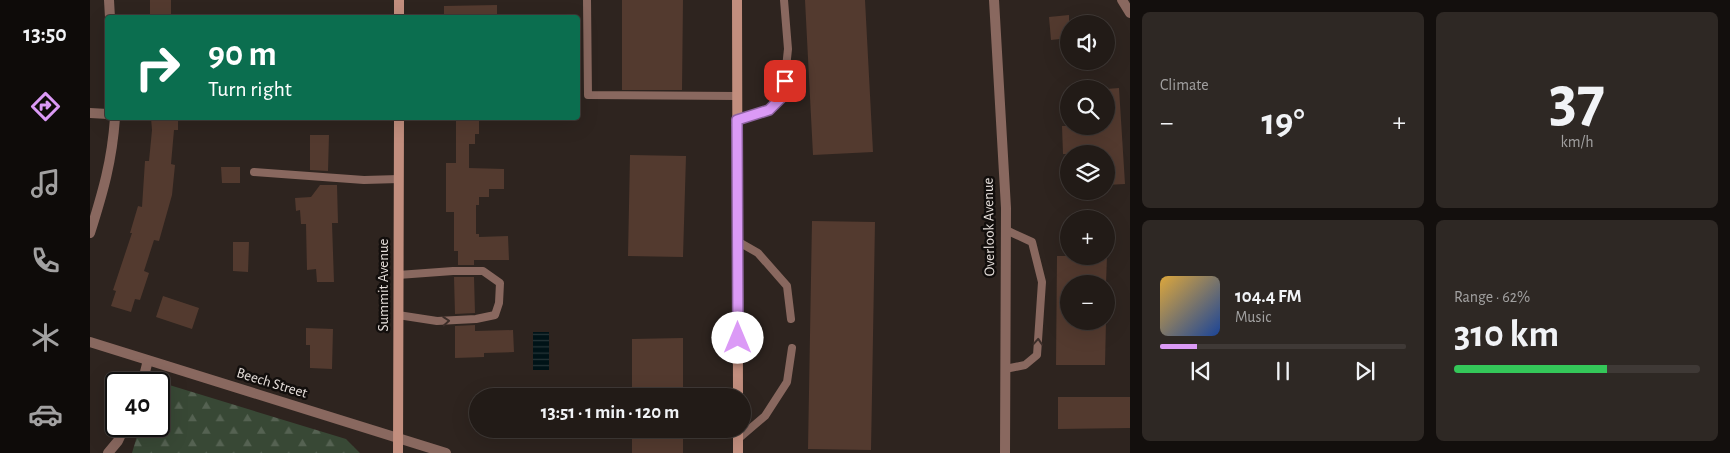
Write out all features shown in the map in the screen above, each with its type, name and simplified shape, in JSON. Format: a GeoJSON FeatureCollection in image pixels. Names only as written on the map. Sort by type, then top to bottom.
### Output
{"type":"FeatureCollection","features":[{"type":"Feature","properties":{"kind":"street"},"geometry":{"type":"LineString","coordinates":[[109,0],[110,15]]}},
{"type":"Feature","properties":{"kind":"street"},"geometry":{"type":"LineString","coordinates":[[399,0],[399,15]]}},
{"type":"Feature","properties":{"kind":"street"},"geometry":{"type":"LineString","coordinates":[[737,0],[738,388]]}},
{"type":"Feature","properties":{"kind":"street","name":"Overlook Avenue"},"geometry":{"type":"LineString","coordinates":[[994,0],[1006,230],[1005,453]]}},
{"type":"Feature","properties":{"kind":"street"},"geometry":{"type":"LineString","coordinates":[[1122,0],[1130,12]]}},
{"type":"Feature","properties":{"kind":"street"},"geometry":{"type":"LineString","coordinates":[[90,113],[105,114]]}},
{"type":"Feature","properties":{"kind":"street"},"geometry":{"type":"LineString","coordinates":[[90,232],[106,181],[113,144],[115,120]]}},
{"type":"Feature","properties":{"kind":"street","name":"Summit Avenue"},"geometry":{"type":"LineString","coordinates":[[398,453],[399,120]]}},
{"type":"Feature","properties":{"kind":"street","name":"Beech Street"},"geometry":{"type":"LineString","coordinates":[[90,342],[446,453]]}},
{"type":"Feature","properties":{"kind":"street"},"geometry":{"type":"LineString","coordinates":[[145,372],[148,360]]}},
{"type":"Feature","properties":{"kind":"street"},"geometry":{"type":"LineString","coordinates":[[108,453],[120,437]]}},
{"type":"Feature","properties":{"kind":"street"},"geometry":{"type":"LineString","coordinates":[[738,438],[738,453]]}},
{"type":"Feature","properties":{"kind":"lane"},"geometry":{"type":"LineString","coordinates":[[587,0],[588,95],[737,96]]}},
{"type":"Feature","properties":{"kind":"lane"},"geometry":{"type":"LineString","coordinates":[[737,120],[769,110],[783,96],[788,50],[784,0]]}},
{"type":"Feature","properties":{"kind":"lane"},"geometry":{"type":"LineString","coordinates":[[254,172],[364,180],[399,179]]}},
{"type":"Feature","properties":{"kind":"lane"},"geometry":{"type":"LineString","coordinates":[[1005,369],[1025,365],[1037,355],[1042,282],[1032,242],[1006,230]]}},
{"type":"Feature","properties":{"kind":"lane"},"geometry":{"type":"LineString","coordinates":[[738,241],[758,252],[786,286],[791,319]]}},
{"type":"Feature","properties":{"kind":"lane"},"geometry":{"type":"LineString","coordinates":[[398,275],[482,271],[500,284],[499,303],[495,315],[476,319],[437,322],[398,314]]}},
{"type":"Feature","properties":{"kind":"lane"},"geometry":{"type":"LineString","coordinates":[[751,425],[765,416],[787,382],[792,348]]}},
{"type":"Feature","properties":{"kind":"green space"},"geometry":{"type":"Polygon","coordinates":[[[170,385],[346,439],[360,453],[132,453],[137,437],[170,437],[170,385]]]}},
{"type":"Feature","properties":{"kind":"shaded area"},"geometry":{"type":"Polygon","coordinates":[[[533,332],[549,332],[549,370],[533,370],[533,332]]]}},
{"type":"Feature","properties":{"kind":"building"},"geometry":{"type":"Polygon","coordinates":[[[150,0],[171,0],[171,15],[150,15],[150,0]]]}},
{"type":"Feature","properties":{"kind":"building"},"geometry":{"type":"Polygon","coordinates":[[[622,0],[683,0],[682,90],[622,90],[622,0]]]}},
{"type":"Feature","properties":{"kind":"building"},"geometry":{"type":"Polygon","coordinates":[[[805,0],[865,0],[873,152],[813,155],[805,0]]]}},
{"type":"Feature","properties":{"kind":"building"},"geometry":{"type":"Polygon","coordinates":[[[497,5],[497,15],[444,15],[444,6],[497,5]]]}},
{"type":"Feature","properties":{"kind":"building"},"geometry":{"type":"Polygon","coordinates":[[[1060,16],[1060,39],[1051,40],[1049,17],[1060,16]]]}},
{"type":"Feature","properties":{"kind":"building"},"geometry":{"type":"Polygon","coordinates":[[[1115,88],[1119,88],[1125,184],[1115,185],[1115,145],[1063,145],[1062,135],[1115,135],[1115,88]]]}},
{"type":"Feature","properties":{"kind":"building"},"geometry":{"type":"Polygon","coordinates":[[[151,120],[178,120],[178,130],[174,130],[171,164],[175,165],[172,195],[159,241],[154,240],[144,271],[149,273],[140,300],[135,299],[131,312],[111,306],[116,291],[113,290],[132,233],[130,233],[138,206],[142,207],[145,161],[149,161],[151,120]]]}},
{"type":"Feature","properties":{"kind":"building"},"geometry":{"type":"Polygon","coordinates":[[[456,120],[479,120],[479,134],[475,134],[475,144],[469,144],[469,168],[504,169],[504,189],[489,189],[489,197],[479,197],[479,205],[476,205],[476,234],[479,234],[479,237],[508,236],[509,260],[474,260],[474,265],[458,265],[458,251],[454,251],[454,212],[446,212],[446,163],[456,163],[456,120]]]}},
{"type":"Feature","properties":{"kind":"building"},"geometry":{"type":"Polygon","coordinates":[[[310,135],[329,135],[328,171],[310,170],[310,135]]]}},
{"type":"Feature","properties":{"kind":"building"},"geometry":{"type":"Polygon","coordinates":[[[630,155],[686,156],[683,257],[628,256],[630,155]]]}},
{"type":"Feature","properties":{"kind":"building"},"geometry":{"type":"Polygon","coordinates":[[[221,167],[240,167],[240,183],[222,183],[221,167]]]}},
{"type":"Feature","properties":{"kind":"building"},"geometry":{"type":"Polygon","coordinates":[[[320,185],[337,185],[338,223],[332,223],[334,282],[317,282],[316,269],[307,270],[306,224],[301,224],[300,210],[296,211],[295,198],[311,197],[320,185]]]}},
{"type":"Feature","properties":{"kind":"building"},"geometry":{"type":"Polygon","coordinates":[[[812,221],[875,222],[871,450],[808,449],[812,221]]]}},
{"type":"Feature","properties":{"kind":"building"},"geometry":{"type":"Polygon","coordinates":[[[233,242],[249,242],[248,272],[233,271],[233,242]]]}},
{"type":"Feature","properties":{"kind":"building"},"geometry":{"type":"Polygon","coordinates":[[[1057,256],[1060,256],[1060,265],[1107,265],[1106,275],[1060,275],[1060,330],[1106,330],[1105,365],[1056,365],[1057,256]]]}},
{"type":"Feature","properties":{"kind":"building"},"geometry":{"type":"Polygon","coordinates":[[[454,277],[474,277],[475,313],[455,314],[454,277]]]}},
{"type":"Feature","properties":{"kind":"building"},"geometry":{"type":"Polygon","coordinates":[[[163,296],[199,308],[192,329],[156,317],[163,296]]]}},
{"type":"Feature","properties":{"kind":"building"},"geometry":{"type":"Polygon","coordinates":[[[475,325],[475,331],[513,330],[514,352],[484,353],[484,357],[455,358],[455,326],[475,325]]]}},
{"type":"Feature","properties":{"kind":"building"},"geometry":{"type":"Polygon","coordinates":[[[306,328],[333,329],[332,369],[310,368],[310,345],[306,345],[306,328]]]}},
{"type":"Feature","properties":{"kind":"building"},"geometry":{"type":"Polygon","coordinates":[[[683,338],[683,388],[632,388],[632,339],[683,338]]]}},
{"type":"Feature","properties":{"kind":"building"},"geometry":{"type":"Polygon","coordinates":[[[1058,397],[1130,397],[1130,428],[1058,429],[1058,397]]]}},
{"type":"Feature","properties":{"kind":"building"},"geometry":{"type":"Polygon","coordinates":[[[632,438],[683,438],[683,453],[632,453],[632,438]]]}},
{"type":"Feature","properties":{"kind":"route"},"geometry":{"type":"LineString","coordinates":[[738,338],[737,120],[769,110],[783,96],[785,81]]}}]}
